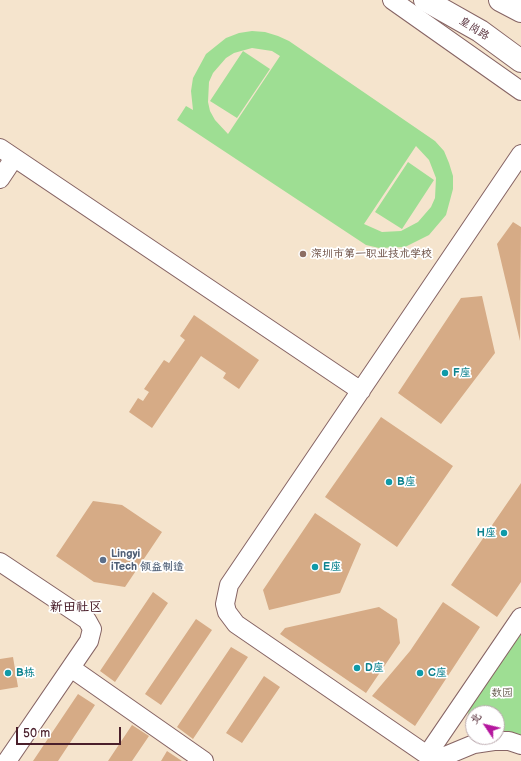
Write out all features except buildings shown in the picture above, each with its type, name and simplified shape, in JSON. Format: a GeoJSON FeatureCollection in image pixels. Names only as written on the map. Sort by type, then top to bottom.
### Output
{"type":"FeatureCollection","features":[{"type":"Feature","properties":{"kind":"highway","name":"皇岗路"},"geometry":{"type":"LineString","coordinates":[[425,0],[480,32],[521,61]]}},
{"type":"Feature","properties":{"kind":"highway"},"geometry":{"type":"LineString","coordinates":[[500,0],[521,11]]}},
{"type":"Feature","properties":{"kind":"highway"},"geometry":{"type":"LineString","coordinates":[[480,32],[521,44]]}},
{"type":"Feature","properties":{"kind":"street"},"geometry":{"type":"LineString","coordinates":[[392,0],[521,91]]}},
{"type":"Feature","properties":{"kind":"street"},"geometry":{"type":"LineString","coordinates":[[0,179],[7,153],[361,391]]}},
{"type":"Feature","properties":{"kind":"street"},"geometry":{"type":"LineString","coordinates":[[521,154],[515,176],[361,391],[229,585],[225,604],[227,612],[236,624],[427,755],[445,756],[474,744],[494,741],[509,741],[521,745]]}},
{"type":"Feature","properties":{"kind":"street"},"geometry":{"type":"LineString","coordinates":[[0,562],[87,620],[92,629],[89,641],[72,668],[7,761]]}},
{"type":"Feature","properties":{"kind":"street"},"geometry":{"type":"LineString","coordinates":[[427,755],[521,617]]}},
{"type":"Feature","properties":{"kind":"street"},"geometry":{"type":"LineString","coordinates":[[72,668],[204,761]]}},
{"type":"Feature","properties":{"kind":"green space"},"geometry":{"type":"Polygon","coordinates":[[[252,31],[265,32],[289,41],[435,141],[444,151],[449,163],[453,176],[453,189],[446,215],[429,235],[405,247],[379,248],[366,245],[177,120],[186,106],[193,110],[191,91],[193,78],[206,54],[226,38],[239,33],[252,31]],[[252,48],[234,53],[226,58],[213,73],[209,82],[208,102],[210,111],[215,120],[228,134],[280,56],[272,51],[252,48]],[[416,146],[364,224],[382,232],[401,231],[418,222],[431,207],[435,198],[436,178],[429,160],[416,146]]]}},
{"type":"Feature","properties":{"kind":"green space"},"geometry":{"type":"Polygon","coordinates":[[[243,51],[270,69],[237,118],[210,101],[243,51]]]}},
{"type":"Feature","properties":{"kind":"green space"},"geometry":{"type":"Polygon","coordinates":[[[408,162],[434,180],[402,229],[375,212],[408,162]]]}},
{"type":"Feature","properties":{"kind":"green space","name":"数园"},"geometry":{"type":"Polygon","coordinates":[[[521,630],[521,735],[505,733],[505,705],[472,705],[521,630]]]}},
{"type":"Feature","properties":{"kind":"place","name":"深圳市第一职业技术学校"},"geometry":{"type":"Point","coordinates":[303,254]}},
{"type":"Feature","properties":{"kind":"place","name":"F座"},"geometry":{"type":"Point","coordinates":[445,373]}},
{"type":"Feature","properties":{"kind":"place","name":"B座"},"geometry":{"type":"Point","coordinates":[389,482]}},
{"type":"Feature","properties":{"kind":"place","name":"H座"},"geometry":{"type":"Point","coordinates":[504,533]}},
{"type":"Feature","properties":{"kind":"place","name":"Lingyi iTech 领益制造"},"geometry":{"type":"Point","coordinates":[103,560]}},
{"type":"Feature","properties":{"kind":"place","name":"E座"},"geometry":{"type":"Point","coordinates":[315,567]}},
{"type":"Feature","properties":{"kind":"place","name":"D座"},"geometry":{"type":"Point","coordinates":[357,668]}},
{"type":"Feature","properties":{"kind":"place","name":"B栋"},"geometry":{"type":"Point","coordinates":[8,673]}},
{"type":"Feature","properties":{"kind":"place","name":"C座"},"geometry":{"type":"Point","coordinates":[420,673]}},
{"type":"Feature","properties":{"kind":"district","name":"新田社区"},"geometry":{"type":"Point","coordinates":[76,608]}}]}
